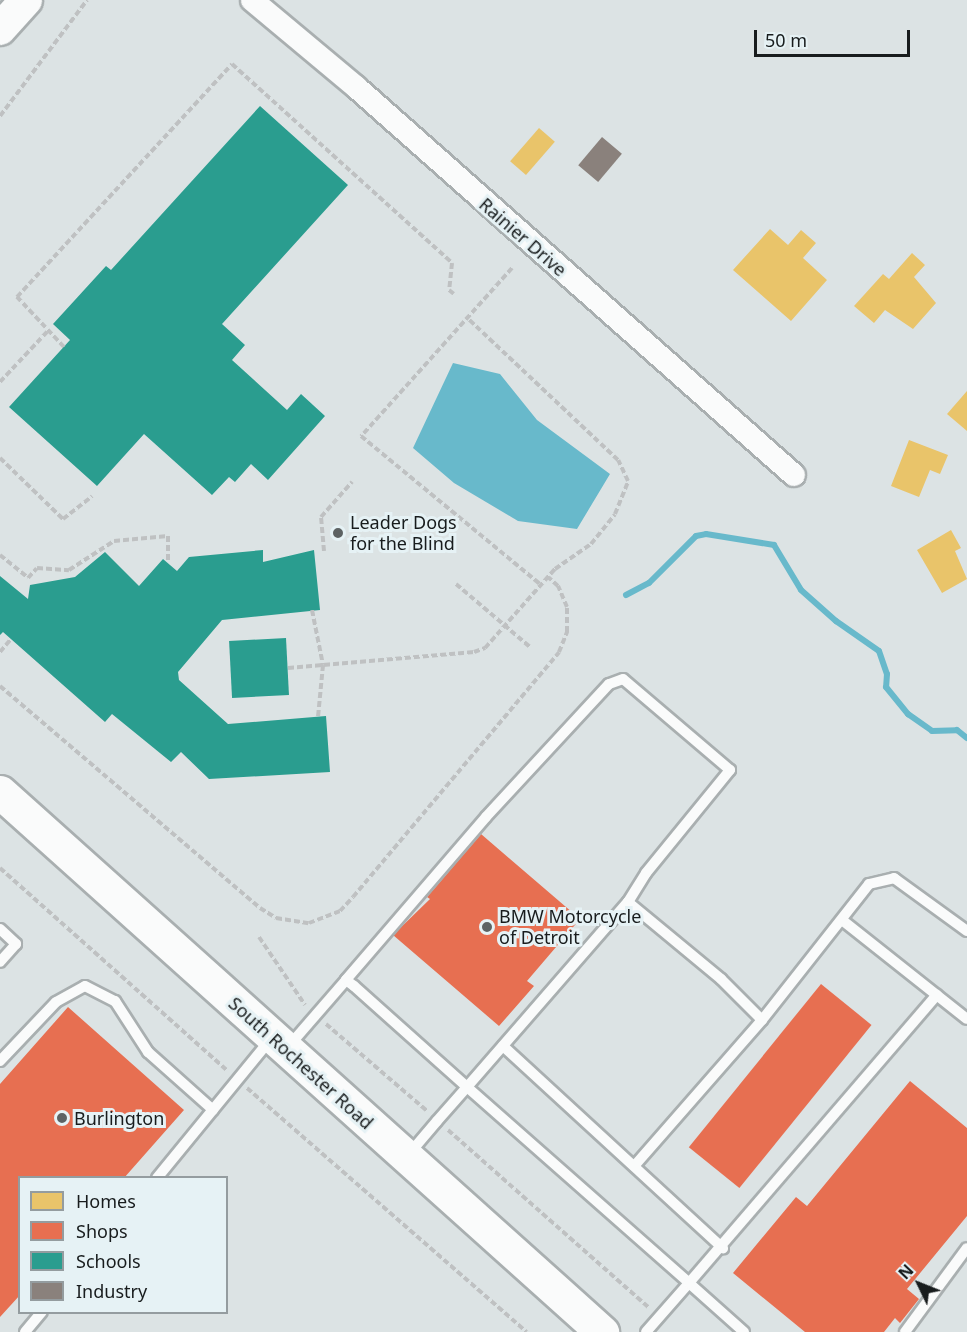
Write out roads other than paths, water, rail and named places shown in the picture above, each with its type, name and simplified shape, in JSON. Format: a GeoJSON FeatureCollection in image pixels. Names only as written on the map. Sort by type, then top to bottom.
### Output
{"type":"FeatureCollection","features":[{"type":"Feature","properties":{"kind":"main road"},"geometry":{"type":"LineString","coordinates":[[0,29],[26,0]]}},
{"type":"Feature","properties":{"kind":"main road","name":"South Rochester Road"},"geometry":{"type":"LineString","coordinates":[[0,792],[602,1332]]}},
{"type":"Feature","properties":{"kind":"street","name":"Rainier Drive"},"geometry":{"type":"LineString","coordinates":[[252,0],[356,87],[794,475]]}},
{"type":"Feature","properties":{"kind":"lane"},"geometry":{"type":"LineString","coordinates":[[160,1176],[213,1110],[346,980],[486,817],[609,684],[623,679],[730,770],[646,873],[628,902],[405,1157]]}},
{"type":"Feature","properties":{"kind":"lane"},"geometry":{"type":"LineString","coordinates":[[634,1166],[762,1020],[869,884],[894,878],[967,931]]}},
{"type":"Feature","properties":{"kind":"lane"},"geometry":{"type":"LineString","coordinates":[[628,902],[721,980],[762,1020]]}},
{"type":"Feature","properties":{"kind":"lane"},"geometry":{"type":"LineString","coordinates":[[842,920],[967,1019]]}},
{"type":"Feature","properties":{"kind":"lane"},"geometry":{"type":"LineString","coordinates":[[0,929],[16,944],[0,962]]}},
{"type":"Feature","properties":{"kind":"lane"},"geometry":{"type":"LineString","coordinates":[[346,980],[744,1332]]}},
{"type":"Feature","properties":{"kind":"lane"},"geometry":{"type":"LineString","coordinates":[[0,1061],[56,1002],[85,986],[115,1000],[148,1052],[213,1110]]}},
{"type":"Feature","properties":{"kind":"lane"},"geometry":{"type":"LineString","coordinates":[[646,1332],[723,1248],[938,995]]}},
{"type":"Feature","properties":{"kind":"lane"},"geometry":{"type":"LineString","coordinates":[[503,1046],[723,1248]]}},
{"type":"Feature","properties":{"kind":"lane"},"geometry":{"type":"LineString","coordinates":[[905,1332],[967,1248]]}},
{"type":"Feature","properties":{"kind":"lane"},"geometry":{"type":"LineString","coordinates":[[25,1332],[40,1314]]}},
{"type":"Feature","properties":{"kind":"water"},"geometry":{"type":"Polygon","coordinates":[[[453,363],[500,374],[537,420],[610,474],[577,529],[518,521],[454,483],[413,448],[453,363]]]}},
{"type":"Feature","properties":{"kind":"waterway"},"geometry":{"type":"LineString","coordinates":[[626,595],[649,583],[696,536],[706,534],[774,545],[801,590],[836,621],[879,651],[887,674],[886,687],[908,714],[932,731],[957,730],[967,738]]}},
{"type":"Feature","properties":{"kind":"place","name":"Leader Dogs for the Blind"},"geometry":{"type":"Point","coordinates":[338,533]}},
{"type":"Feature","properties":{"kind":"place","name":"BMW Motorcycle of Detroit"},"geometry":{"type":"Point","coordinates":[487,927]}},
{"type":"Feature","properties":{"kind":"place","name":"Burlington"},"geometry":{"type":"Point","coordinates":[62,1118]}}]}
